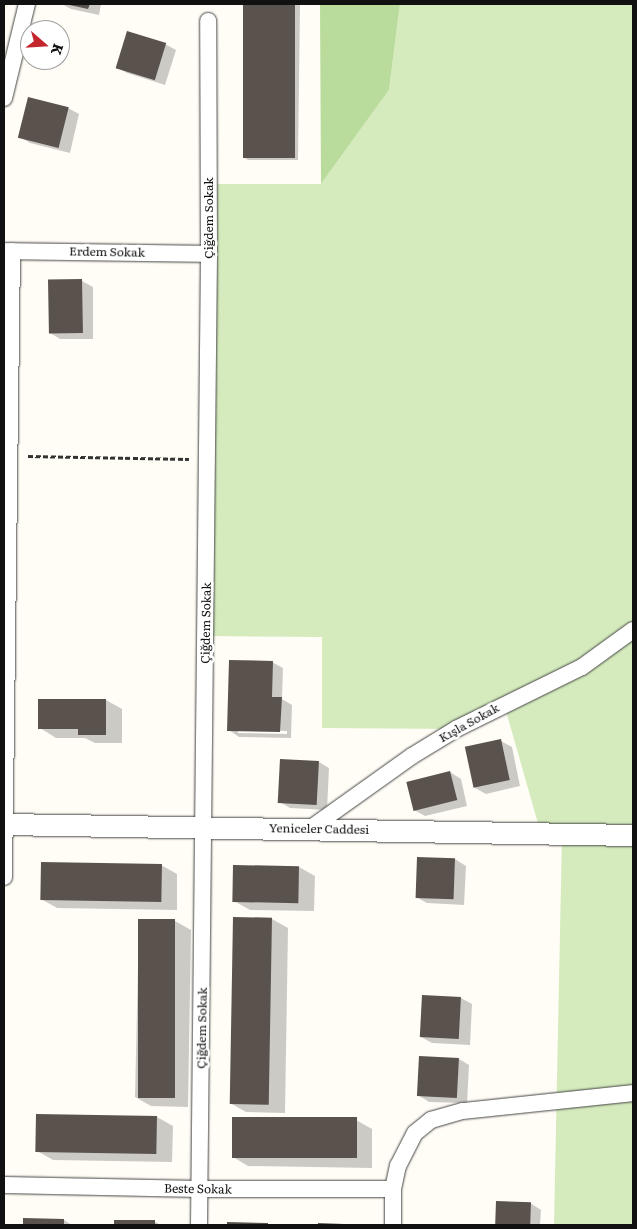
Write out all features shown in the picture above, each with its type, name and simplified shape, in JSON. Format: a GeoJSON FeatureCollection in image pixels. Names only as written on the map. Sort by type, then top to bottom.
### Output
{"type":"FeatureCollection","features":[{"type":"Feature","properties":{"kind":"street"},"geometry":{"type":"LineString","coordinates":[[4,98],[27,4]]}},
{"type":"Feature","properties":{"kind":"street","name":"Çiğdem Sokak"},"geometry":{"type":"LineString","coordinates":[[199,1225],[210,254],[208,21]]}},
{"type":"Feature","properties":{"kind":"street"},"geometry":{"type":"LineString","coordinates":[[4,877],[9,456],[8,251]]}},
{"type":"Feature","properties":{"kind":"street","name":"Erdem Sokak"},"geometry":{"type":"LineString","coordinates":[[8,251],[210,254]]}},
{"type":"Feature","properties":{"kind":"street","name":"Kışla Sokak"},"geometry":{"type":"LineString","coordinates":[[311,828],[412,756],[456,728],[582,667],[633,630]]}},
{"type":"Feature","properties":{"kind":"street","name":"Yeniceler Caddesi"},"geometry":{"type":"LineString","coordinates":[[4,824],[633,835]]}},
{"type":"Feature","properties":{"kind":"street"},"geometry":{"type":"LineString","coordinates":[[393,1225],[393,1189],[398,1166],[404,1150],[415,1133],[431,1120],[463,1112],[633,1093]]}},
{"type":"Feature","properties":{"kind":"street","name":"Beste Sokak"},"geometry":{"type":"LineString","coordinates":[[4,1185],[200,1189],[393,1189]]}},
{"type":"Feature","properties":{"kind":"path"},"geometry":{"type":"LineString","coordinates":[[9,456],[207,460]]}},
{"type":"Feature","properties":{"kind":"green space"},"geometry":{"type":"Polygon","coordinates":[[[320,4],[400,4],[389,90],[321,184],[320,4]]]}},
{"type":"Feature","properties":{"kind":"green space"},"geometry":{"type":"Polygon","coordinates":[[[400,4],[633,4],[633,1225],[554,1225],[562,834],[541,834],[504,704],[456,729],[322,728],[322,637],[206,636],[209,184],[321,184],[389,90],[400,4]]]}},
{"type":"Feature","properties":{"kind":"building"},"geometry":{"type":"Polygon","coordinates":[[[65,4],[90,4],[88,9],[65,4]]]}},
{"type":"Feature","properties":{"kind":"building"},"geometry":{"type":"Polygon","coordinates":[[[243,4],[295,4],[295,158],[243,158],[243,4]]]}},
{"type":"Feature","properties":{"kind":"building"},"geometry":{"type":"Polygon","coordinates":[[[127,31],[166,43],[155,80],[116,68],[127,31]]]}},
{"type":"Feature","properties":{"kind":"building"},"geometry":{"type":"Polygon","coordinates":[[[28,97],[69,107],[59,148],[18,138],[28,97]]]}},
{"type":"Feature","properties":{"kind":"building"},"geometry":{"type":"Polygon","coordinates":[[[82,279],[83,333],[49,334],[48,280],[82,279]]]}},
{"type":"Feature","properties":{"kind":"building"},"geometry":{"type":"Polygon","coordinates":[[[229,660],[273,661],[272,697],[282,697],[280,732],[227,731],[229,660]]]}},
{"type":"Feature","properties":{"kind":"building"},"geometry":{"type":"Polygon","coordinates":[[[38,699],[106,699],[106,735],[78,735],[78,729],[38,729],[38,699]]]}},
{"type":"Feature","properties":{"kind":"building"},"geometry":{"type":"Polygon","coordinates":[[[501,739],[510,780],[474,788],[465,747],[501,739]]]}},
{"type":"Feature","properties":{"kind":"building"},"geometry":{"type":"Polygon","coordinates":[[[280,759],[319,761],[317,805],[278,803],[280,759]]]}},
{"type":"Feature","properties":{"kind":"building"},"geometry":{"type":"Polygon","coordinates":[[[450,771],[457,800],[414,811],[406,782],[450,771]]]}},
{"type":"Feature","properties":{"kind":"building"},"geometry":{"type":"Polygon","coordinates":[[[417,857],[455,858],[454,899],[416,898],[417,857]]]}},
{"type":"Feature","properties":{"kind":"building"},"geometry":{"type":"Polygon","coordinates":[[[41,862],[162,864],[161,902],[40,900],[41,862]]]}},
{"type":"Feature","properties":{"kind":"building"},"geometry":{"type":"Polygon","coordinates":[[[233,865],[299,866],[298,903],[232,902],[233,865]]]}},
{"type":"Feature","properties":{"kind":"building"},"geometry":{"type":"Polygon","coordinates":[[[233,917],[272,918],[269,1105],[230,1104],[233,917]]]}},
{"type":"Feature","properties":{"kind":"building"},"geometry":{"type":"Polygon","coordinates":[[[138,919],[175,919],[175,1098],[138,1098],[138,919]]]}},
{"type":"Feature","properties":{"kind":"building"},"geometry":{"type":"Polygon","coordinates":[[[422,995],[461,997],[459,1039],[420,1037],[422,995]]]}},
{"type":"Feature","properties":{"kind":"building"},"geometry":{"type":"Polygon","coordinates":[[[419,1056],[459,1058],[457,1098],[417,1096],[419,1056]]]}},
{"type":"Feature","properties":{"kind":"building"},"geometry":{"type":"Polygon","coordinates":[[[36,1114],[157,1116],[156,1154],[35,1152],[36,1114]]]}},
{"type":"Feature","properties":{"kind":"building"},"geometry":{"type":"Polygon","coordinates":[[[232,1117],[357,1117],[357,1158],[232,1158],[232,1117]]]}},
{"type":"Feature","properties":{"kind":"building"},"geometry":{"type":"Polygon","coordinates":[[[496,1201],[531,1202],[530,1225],[495,1225],[496,1201]]]}},
{"type":"Feature","properties":{"kind":"building"},"geometry":{"type":"Polygon","coordinates":[[[23,1218],[64,1219],[64,1225],[23,1225],[23,1218]]]}},
{"type":"Feature","properties":{"kind":"building"},"geometry":{"type":"Polygon","coordinates":[[[114,1220],[155,1220],[155,1225],[114,1225],[114,1220]]]}},
{"type":"Feature","properties":{"kind":"building"},"geometry":{"type":"Polygon","coordinates":[[[227,1222],[268,1223],[268,1225],[227,1225],[227,1222]]]}},
{"type":"Feature","properties":{"kind":"building"},"geometry":{"type":"Polygon","coordinates":[[[318,1223],[344,1224],[344,1225],[318,1225],[318,1223]]]}}]}
